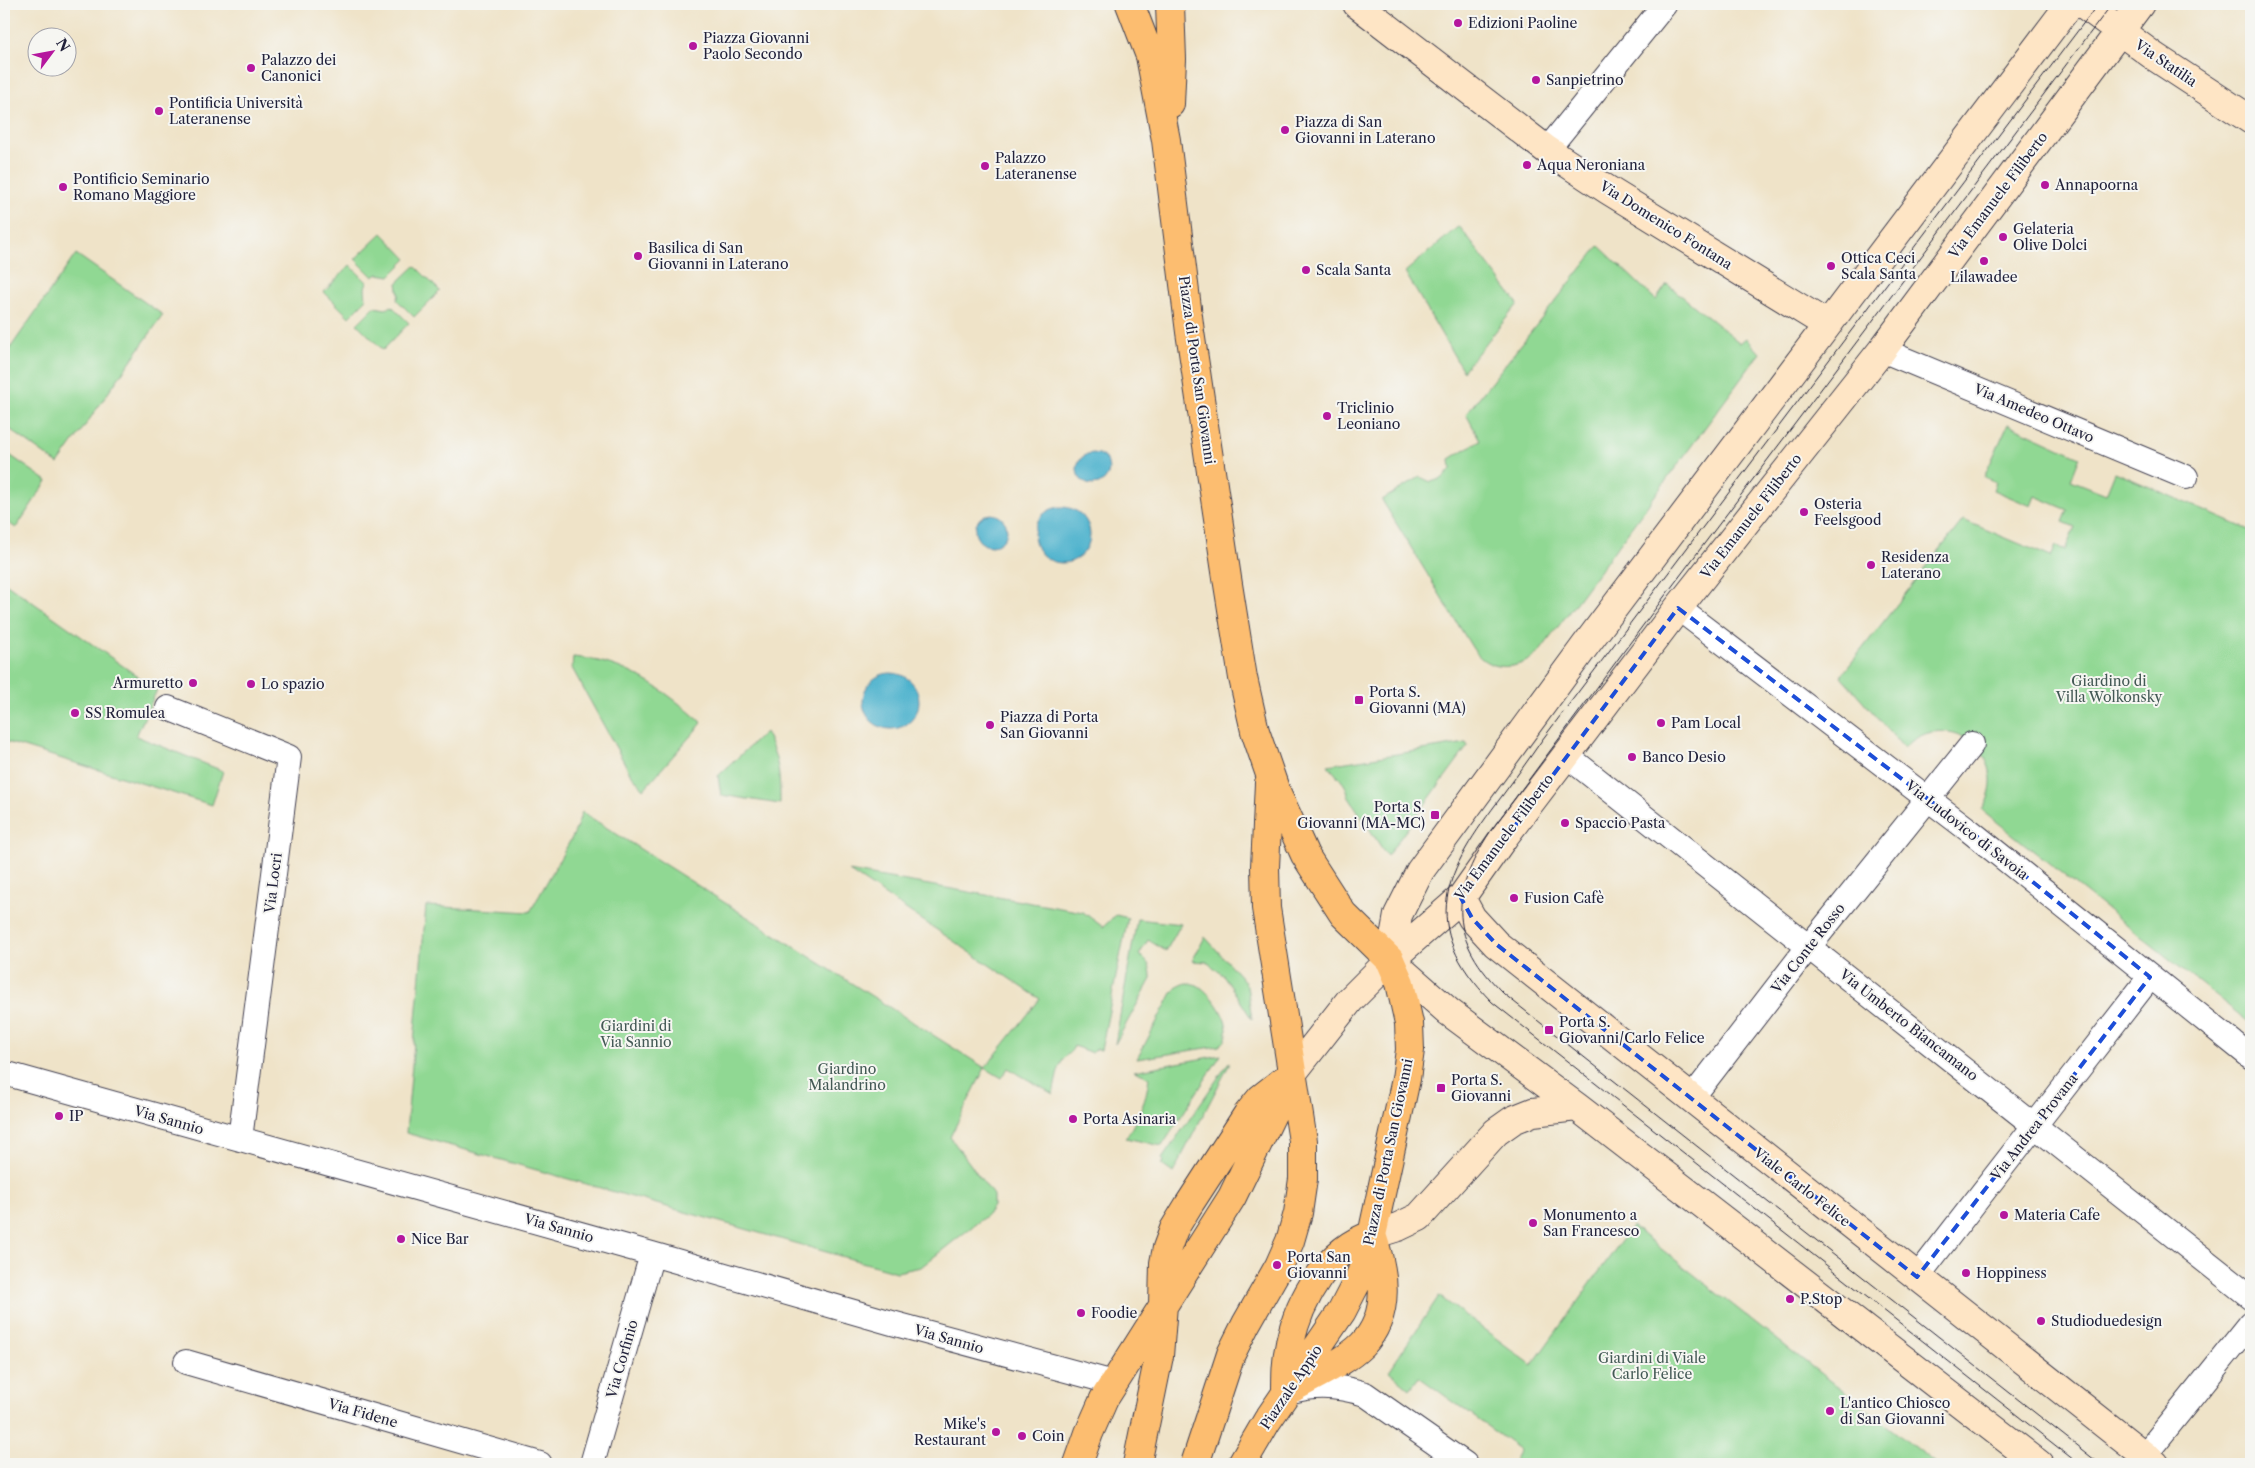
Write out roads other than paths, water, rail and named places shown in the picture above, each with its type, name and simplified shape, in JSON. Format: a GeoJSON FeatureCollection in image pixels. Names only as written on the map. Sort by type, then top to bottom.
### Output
{"type":"FeatureCollection","features":[{"type":"Feature","properties":{"kind":"main road"},"geometry":{"type":"LineString","coordinates":[[1130,4],[1150,56],[1166,140]]}},
{"type":"Feature","properties":{"kind":"main road"},"geometry":{"type":"LineString","coordinates":[[1166,140],[1172,78],[1170,4]]}},
{"type":"Feature","properties":{"kind":"main road","name":"Via Domenico Fontana"},"geometry":{"type":"LineString","coordinates":[[1357,4],[1547,150],[1608,190],[1826,324]]}},
{"type":"Feature","properties":{"kind":"main road"},"geometry":{"type":"LineString","coordinates":[[1078,1464],[1095,1418],[1114,1383],[1232,1197],[1291,1075],[1350,1000],[1390,960],[1398,915],[1420,872],[1590,639],[1826,324],[2070,4]]}},
{"type":"Feature","properties":{"kind":"main road","name":"Via Statilia"},"geometry":{"type":"LineString","coordinates":[[2083,4],[2120,32],[2251,120]]}},
{"type":"Feature","properties":{"kind":"main road","name":"Via Emanuele Filiberto"},"geometry":{"type":"LineString","coordinates":[[1390,960],[1461,898],[1566,755],[1678,608],[1882,350],[2140,4]]}},
{"type":"Feature","properties":{"kind":"main road","name":"Piazza di Porta San Giovanni"},"geometry":{"type":"LineString","coordinates":[[1166,140],[1190,332],[1242,669],[1255,731],[1269,774],[1294,835],[1321,883],[1351,923],[1448,1012],[1577,1107]]}},
{"type":"Feature","properties":{"kind":"main road","name":"Piazza di Porta San Giovanni"},"geometry":{"type":"LineString","coordinates":[[1195,1464],[1231,1354],[1285,1253],[1298,1213],[1304,1154],[1265,902],[1269,774]]}},
{"type":"Feature","properties":{"kind":"main road","name":"Viale Carlo Felice"},"geometry":{"type":"LineString","coordinates":[[1461,898],[1472,918],[1496,944],[2150,1460]]}},
{"type":"Feature","properties":{"kind":"main road","name":"Piazza di Porta San Giovanni"},"geometry":{"type":"LineString","coordinates":[[1342,1311],[1361,1274],[1372,1235],[1406,1079],[1410,1050],[1406,1003],[1390,960]]}},
{"type":"Feature","properties":{"kind":"main road"},"geometry":{"type":"LineString","coordinates":[[1137,1464],[1159,1356],[1164,1263],[1174,1230],[1247,1115],[1268,1091],[1291,1075]]}},
{"type":"Feature","properties":{"kind":"main road"},"geometry":{"type":"LineString","coordinates":[[1286,1393],[1290,1342],[1303,1304],[1322,1274],[1338,1256],[1355,1242],[1398,1228],[1419,1217],[1487,1141],[1505,1124],[1522,1115],[1533,1112],[1577,1107],[2039,1464]]}},
{"type":"Feature","properties":{"kind":"main road"},"geometry":{"type":"LineString","coordinates":[[1286,1393],[1348,1356],[1362,1345],[1372,1331],[1380,1312],[1383,1288],[1382,1268],[1372,1235]]}},
{"type":"Feature","properties":{"kind":"main road","name":"Piazzale Appio"},"geometry":{"type":"LineString","coordinates":[[1242,1464],[1286,1393],[1342,1311]]}},
{"type":"Feature","properties":{"kind":"street"},"geometry":{"type":"LineString","coordinates":[[1547,150],[1665,4]]}},
{"type":"Feature","properties":{"kind":"street","name":"Via Amedeo Ottavo"},"geometry":{"type":"LineString","coordinates":[[1882,350],[2186,477]]}},
{"type":"Feature","properties":{"kind":"street","name":"Via Ludovico di Savoia"},"geometry":{"type":"LineString","coordinates":[[1678,608],[1926,798],[2251,1057]]}},
{"type":"Feature","properties":{"kind":"street","name":"Via Locri"},"geometry":{"type":"LineString","coordinates":[[168,708],[289,757],[240,1139]]}},
{"type":"Feature","properties":{"kind":"street","name":"Via Conte Rosso"},"geometry":{"type":"LineString","coordinates":[[1691,1099],[1926,798],[1972,744]]}},
{"type":"Feature","properties":{"kind":"street","name":"Via Umberto Biancamano"},"geometry":{"type":"LineString","coordinates":[[1566,755],[1810,946],[2251,1297]]}},
{"type":"Feature","properties":{"kind":"street","name":"Via Andrea Provana"},"geometry":{"type":"LineString","coordinates":[[1917,1277],[2150,977]]}},
{"type":"Feature","properties":{"kind":"street","name":"Via Sannio"},"geometry":{"type":"LineString","coordinates":[[4,1073],[921,1331],[1114,1383]]}},
{"type":"Feature","properties":{"kind":"street","name":"Via Corfinio"},"geometry":{"type":"LineString","coordinates":[[592,1464],[652,1254]]}},
{"type":"Feature","properties":{"kind":"street"},"geometry":{"type":"LineString","coordinates":[[2150,1460],[2251,1323]]}},
{"type":"Feature","properties":{"kind":"street","name":"Via Fidene"},"geometry":{"type":"LineString","coordinates":[[186,1362],[540,1464]]}},
{"type":"Feature","properties":{"kind":"street"},"geometry":{"type":"LineString","coordinates":[[1286,1393],[1322,1386],[1351,1389],[1365,1394],[1465,1464]]}},
{"type":"Feature","properties":{"kind":"water"},"geometry":{"type":"Polygon","coordinates":[[[1093,453],[1105,457],[1109,469],[1105,481],[1093,485],[1081,481],[1077,469],[1081,457],[1093,453]]]}},
{"type":"Feature","properties":{"kind":"water"},"geometry":{"type":"Polygon","coordinates":[[[1062,507],[1077,512],[1085,520],[1090,535],[1085,550],[1077,558],[1062,563],[1047,558],[1039,550],[1034,535],[1039,520],[1047,512],[1062,507]]]}},
{"type":"Feature","properties":{"kind":"water"},"geometry":{"type":"Polygon","coordinates":[[[991,514],[1003,518],[1007,530],[1003,542],[991,546],[979,542],[975,530],[979,518],[991,514]]]}},
{"type":"Feature","properties":{"kind":"water"},"geometry":{"type":"Polygon","coordinates":[[[891,673],[906,678],[914,686],[919,701],[914,716],[906,724],[891,729],[876,724],[868,716],[863,701],[868,686],[876,678],[891,673]]]}},
{"type":"Feature","properties":{"kind":"tram line"},"geometry":{"type":"LineString","coordinates":[[2079,1464],[1492,1002],[1468,974],[1453,948],[1447,923],[1447,898],[1454,874],[1466,849],[1482,823],[1542,740],[2098,4]]}},
{"type":"Feature","properties":{"kind":"tram line"},"geometry":{"type":"LineString","coordinates":[[2100,1464],[1504,994],[1486,974],[1473,955],[1465,936],[1461,916],[1462,897],[1467,876],[1490,832],[1664,597],[2112,4]]}},
{"type":"Feature","properties":{"kind":"place","name":"Edizioni Paoline"},"geometry":{"type":"Point","coordinates":[1458,23]}},
{"type":"Feature","properties":{"kind":"place","name":"Piazza Giovanni Paolo Secondo"},"geometry":{"type":"Point","coordinates":[693,46]}},
{"type":"Feature","properties":{"kind":"place","name":"Palazzo dei Canonici"},"geometry":{"type":"Point","coordinates":[251,68]}},
{"type":"Feature","properties":{"kind":"place","name":"Sanpietrino"},"geometry":{"type":"Point","coordinates":[1536,80]}},
{"type":"Feature","properties":{"kind":"place","name":"Pontificia Università Lateranense"},"geometry":{"type":"Point","coordinates":[159,111]}},
{"type":"Feature","properties":{"kind":"place","name":"Piazza di San Giovanni in Laterano"},"geometry":{"type":"Point","coordinates":[1285,130]}},
{"type":"Feature","properties":{"kind":"place","name":"Aqua Neroniana"},"geometry":{"type":"Point","coordinates":[1527,165]}},
{"type":"Feature","properties":{"kind":"place","name":"Palazzo Lateranense"},"geometry":{"type":"Point","coordinates":[985,166]}},
{"type":"Feature","properties":{"kind":"place","name":"Annapoorna"},"geometry":{"type":"Point","coordinates":[2045,185]}},
{"type":"Feature","properties":{"kind":"place","name":"Pontificio Seminario Romano Maggiore"},"geometry":{"type":"Point","coordinates":[63,187]}},
{"type":"Feature","properties":{"kind":"place","name":"Gelateria Olive Dolci"},"geometry":{"type":"Point","coordinates":[2003,237]}},
{"type":"Feature","properties":{"kind":"place","name":"Basilica di San Giovanni in Laterano"},"geometry":{"type":"Point","coordinates":[638,256]}},
{"type":"Feature","properties":{"kind":"place","name":"Lilawadee"},"geometry":{"type":"Point","coordinates":[1984,261]}},
{"type":"Feature","properties":{"kind":"place","name":"Ottica Ceci Scala Santa"},"geometry":{"type":"Point","coordinates":[1831,266]}},
{"type":"Feature","properties":{"kind":"place","name":"Scala Santa"},"geometry":{"type":"Point","coordinates":[1306,270]}},
{"type":"Feature","properties":{"kind":"place","name":"Triclinio Leoniano"},"geometry":{"type":"Point","coordinates":[1327,416]}},
{"type":"Feature","properties":{"kind":"place","name":"Osteria Feelsgood"},"geometry":{"type":"Point","coordinates":[1804,512]}},
{"type":"Feature","properties":{"kind":"place","name":"Residenza Laterano"},"geometry":{"type":"Point","coordinates":[1871,565]}},
{"type":"Feature","properties":{"kind":"place","name":"Armuretto"},"geometry":{"type":"Point","coordinates":[193,683]}},
{"type":"Feature","properties":{"kind":"place","name":"Lo spazio"},"geometry":{"type":"Point","coordinates":[251,684]}},
{"type":"Feature","properties":{"kind":"place","name":"Porta S. Giovanni (MA)"},"geometry":{"type":"Point","coordinates":[1359,700]}},
{"type":"Feature","properties":{"kind":"place","name":"SS Romulea"},"geometry":{"type":"Point","coordinates":[75,713]}},
{"type":"Feature","properties":{"kind":"place","name":"Pam Local"},"geometry":{"type":"Point","coordinates":[1661,723]}},
{"type":"Feature","properties":{"kind":"place","name":"Piazza di Porta San Giovanni"},"geometry":{"type":"Point","coordinates":[990,725]}},
{"type":"Feature","properties":{"kind":"place","name":"Banco Desio"},"geometry":{"type":"Point","coordinates":[1632,757]}},
{"type":"Feature","properties":{"kind":"place","name":"Porta S. Giovanni (MA-MC)"},"geometry":{"type":"Point","coordinates":[1435,815]}},
{"type":"Feature","properties":{"kind":"place","name":"Spaccio Pasta"},"geometry":{"type":"Point","coordinates":[1565,823]}},
{"type":"Feature","properties":{"kind":"place","name":"Fusion Cafè"},"geometry":{"type":"Point","coordinates":[1514,898]}},
{"type":"Feature","properties":{"kind":"place","name":"Porta S. Giovanni/Carlo Felice"},"geometry":{"type":"Point","coordinates":[1549,1030]}},
{"type":"Feature","properties":{"kind":"place","name":"Porta S. Giovanni"},"geometry":{"type":"Point","coordinates":[1441,1088]}},
{"type":"Feature","properties":{"kind":"place","name":"IP"},"geometry":{"type":"Point","coordinates":[59,1116]}},
{"type":"Feature","properties":{"kind":"place","name":"Porta Asinaria"},"geometry":{"type":"Point","coordinates":[1073,1119]}},
{"type":"Feature","properties":{"kind":"place","name":"Materia Cafe"},"geometry":{"type":"Point","coordinates":[2004,1215]}},
{"type":"Feature","properties":{"kind":"place","name":"Monumento a San Francesco"},"geometry":{"type":"Point","coordinates":[1533,1223]}},
{"type":"Feature","properties":{"kind":"place","name":"Nice Bar"},"geometry":{"type":"Point","coordinates":[401,1239]}},
{"type":"Feature","properties":{"kind":"place","name":"Porta San Giovanni"},"geometry":{"type":"Point","coordinates":[1277,1265]}},
{"type":"Feature","properties":{"kind":"place","name":"Hoppiness"},"geometry":{"type":"Point","coordinates":[1966,1273]}},
{"type":"Feature","properties":{"kind":"place","name":"P.Stop"},"geometry":{"type":"Point","coordinates":[1790,1299]}},
{"type":"Feature","properties":{"kind":"place","name":"Foodie"},"geometry":{"type":"Point","coordinates":[1081,1313]}},
{"type":"Feature","properties":{"kind":"place","name":"Studioduedesign"},"geometry":{"type":"Point","coordinates":[2041,1321]}},
{"type":"Feature","properties":{"kind":"place","name":"L'antico Chiosco di San Giovanni"},"geometry":{"type":"Point","coordinates":[1830,1411]}},
{"type":"Feature","properties":{"kind":"place","name":"Mike's Restaurant"},"geometry":{"type":"Point","coordinates":[996,1432]}},
{"type":"Feature","properties":{"kind":"place","name":"Coin"},"geometry":{"type":"Point","coordinates":[1022,1436]}},
{"type":"Feature","properties":{"kind":"park label","name":"Giardino di Villa Wolkonsky"},"geometry":{"type":"Point","coordinates":[2109,690]}},
{"type":"Feature","properties":{"kind":"park label","name":"Giardini di Via Sannio"},"geometry":{"type":"Point","coordinates":[636,1034]}},
{"type":"Feature","properties":{"kind":"park label","name":"Giardino Malandrino"},"geometry":{"type":"Point","coordinates":[847,1078]}},
{"type":"Feature","properties":{"kind":"park label","name":"Giardini di Viale Carlo Felice"},"geometry":{"type":"Point","coordinates":[1652,1366]}}]}
